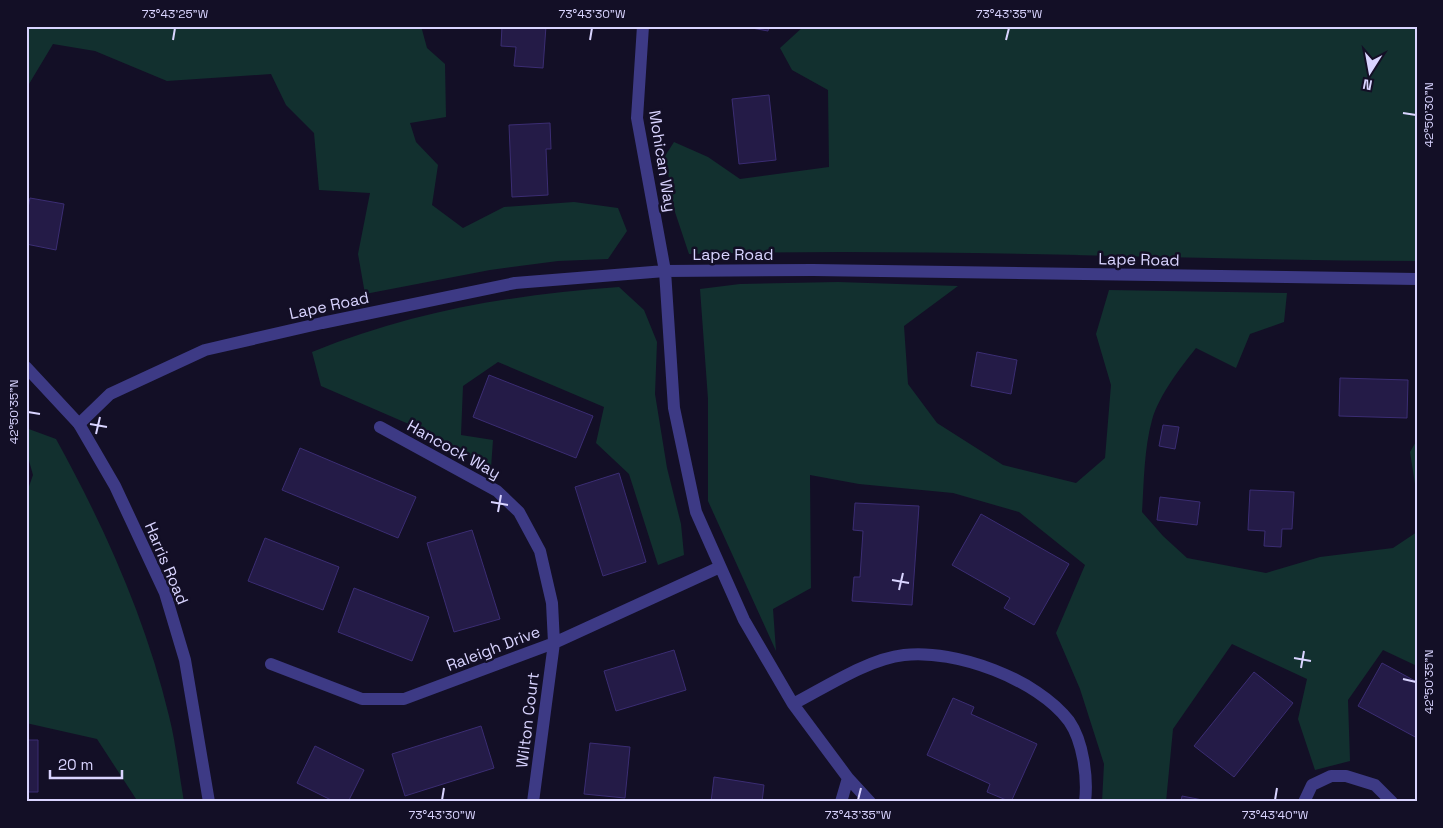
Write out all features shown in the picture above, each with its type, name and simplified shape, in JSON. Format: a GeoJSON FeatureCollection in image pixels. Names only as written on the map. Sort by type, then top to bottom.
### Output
{"type":"FeatureCollection","features":[{"type":"Feature","properties":{"kind":"street","name":"Mohican Way"},"geometry":{"type":"LineString","coordinates":[[643,26],[637,118],[665,270],[674,408],[696,512],[744,620],[793,704],[848,778],[870,802]]}},
{"type":"Feature","properties":{"kind":"street","name":"Lape Road"},"geometry":{"type":"LineString","coordinates":[[79,424],[110,394],[205,350],[322,323],[515,283],[665,270],[814,270],[1417,279]]}},
{"type":"Feature","properties":{"kind":"street","name":"Harris Road"},"geometry":{"type":"LineString","coordinates":[[26,367],[79,424],[115,486],[165,593],[185,660],[209,802]]}},
{"type":"Feature","properties":{"kind":"street","name":"Hancock Way"},"geometry":{"type":"LineString","coordinates":[[380,427],[497,490],[518,512],[540,551],[552,603],[554,643]]}},
{"type":"Feature","properties":{"kind":"street","name":"Raleigh Drive"},"geometry":{"type":"LineString","coordinates":[[271,664],[362,699],[404,699],[554,643],[720,567]]}},
{"type":"Feature","properties":{"kind":"street","name":"Wilton Court"},"geometry":{"type":"LineString","coordinates":[[533,802],[554,643]]}},
{"type":"Feature","properties":{"kind":"street"},"geometry":{"type":"LineString","coordinates":[[793,704],[870,664],[903,655],[931,654],[963,660],[990,669],[1020,683],[1048,700],[1068,721],[1077,736],[1084,771],[1085,802]]}},
{"type":"Feature","properties":{"kind":"street"},"geometry":{"type":"LineString","coordinates":[[1304,802],[1312,786],[1331,776],[1339,776],[1375,785],[1392,802]]}},
{"type":"Feature","properties":{"kind":"street"},"geometry":{"type":"LineString","coordinates":[[841,802],[848,778]]}},
{"type":"Feature","properties":{"kind":"green space"},"geometry":{"type":"Polygon","coordinates":[[[26,26],[421,26],[427,48],[445,64],[446,117],[410,123],[416,142],[438,165],[432,205],[463,228],[504,207],[574,202],[618,208],[627,231],[608,259],[558,261],[490,270],[365,294],[358,254],[370,193],[319,190],[314,133],[286,105],[271,74],[167,81],[95,51],[53,44],[29,84],[26,82],[26,26]]]}},
{"type":"Feature","properties":{"kind":"green space"},"geometry":{"type":"Polygon","coordinates":[[[804,26],[1417,26],[1417,261],[871,252],[689,254],[675,212],[665,156],[674,142],[708,157],[740,179],[829,167],[828,90],[792,70],[780,48],[804,26]]]}},
{"type":"Feature","properties":{"kind":"green space"},"geometry":{"type":"Polygon","coordinates":[[[838,282],[958,286],[904,326],[908,384],[937,423],[1003,465],[1076,483],[1105,458],[1111,385],[1096,334],[1109,290],[1287,293],[1284,322],[1250,334],[1236,368],[1196,348],[1171,382],[1155,411],[1149,431],[1142,512],[1163,536],[1187,558],[1266,573],[1320,557],[1393,548],[1417,532],[1417,666],[1383,650],[1348,700],[1350,761],[1315,770],[1298,719],[1307,679],[1232,644],[1173,729],[1166,802],[1102,802],[1104,764],[1080,689],[1056,633],[1085,565],[1019,512],[953,493],[859,484],[810,475],[811,588],[773,609],[776,651],[708,501],[708,399],[700,289],[740,284],[838,282]]]}},
{"type":"Feature","properties":{"kind":"green space"},"geometry":{"type":"Polygon","coordinates":[[[619,287],[644,310],[657,342],[655,394],[667,468],[681,524],[684,555],[658,565],[629,474],[596,443],[604,407],[498,362],[463,386],[461,435],[493,440],[491,468],[411,425],[321,386],[312,352],[350,338],[388,326],[463,307],[539,295],[619,287]]]}},
{"type":"Feature","properties":{"kind":"green space"},"geometry":{"type":"Polygon","coordinates":[[[26,428],[56,439],[91,505],[122,574],[160,680],[174,737],[184,802],[138,802],[97,739],[26,723],[26,495],[33,475],[26,450],[26,428]]]}},
{"type":"Feature","properties":{"kind":"green space"},"geometry":{"type":"Polygon","coordinates":[[[1417,440],[1417,497],[1410,452],[1417,440]]]}},
{"type":"Feature","properties":{"kind":"building"},"geometry":{"type":"Polygon","coordinates":[[[502,26],[546,26],[543,68],[514,66],[516,47],[501,46],[502,26]]]}},
{"type":"Feature","properties":{"kind":"building"},"geometry":{"type":"Polygon","coordinates":[[[741,26],[769,26],[768,31],[741,26]]]}},
{"type":"Feature","properties":{"kind":"building"},"geometry":{"type":"Polygon","coordinates":[[[769,95],[776,160],[739,164],[732,99],[769,95]]]}},
{"type":"Feature","properties":{"kind":"building"},"geometry":{"type":"Polygon","coordinates":[[[550,123],[551,149],[546,149],[548,195],[512,197],[509,125],[550,123]]]}},
{"type":"Feature","properties":{"kind":"building"},"geometry":{"type":"Polygon","coordinates":[[[30,198],[64,204],[56,250],[26,244],[26,218],[30,198]]]}},
{"type":"Feature","properties":{"kind":"building"},"geometry":{"type":"Polygon","coordinates":[[[977,352],[1017,360],[1011,394],[971,386],[977,352]]]}},
{"type":"Feature","properties":{"kind":"building"},"geometry":{"type":"Polygon","coordinates":[[[489,375],[593,416],[576,458],[473,417],[489,375]]]}},
{"type":"Feature","properties":{"kind":"building"},"geometry":{"type":"Polygon","coordinates":[[[1340,378],[1408,380],[1407,418],[1339,416],[1340,378]]]}},
{"type":"Feature","properties":{"kind":"building"},"geometry":{"type":"Polygon","coordinates":[[[1163,425],[1179,427],[1175,449],[1159,446],[1163,425]]]}},
{"type":"Feature","properties":{"kind":"building"},"geometry":{"type":"Polygon","coordinates":[[[300,448],[416,497],[398,538],[282,490],[300,448]]]}},
{"type":"Feature","properties":{"kind":"building"},"geometry":{"type":"Polygon","coordinates":[[[619,473],[646,562],[603,576],[575,487],[619,473]]]}},
{"type":"Feature","properties":{"kind":"building"},"geometry":{"type":"Polygon","coordinates":[[[1250,490],[1294,492],[1292,529],[1282,529],[1281,547],[1264,546],[1265,531],[1248,530],[1250,490]]]}},
{"type":"Feature","properties":{"kind":"building"},"geometry":{"type":"Polygon","coordinates":[[[1160,497],[1200,502],[1197,525],[1157,520],[1160,497]]]}},
{"type":"Feature","properties":{"kind":"building"},"geometry":{"type":"Polygon","coordinates":[[[855,503],[919,506],[912,605],[852,601],[854,577],[860,577],[863,531],[853,530],[855,503]]]}},
{"type":"Feature","properties":{"kind":"building"},"geometry":{"type":"Polygon","coordinates":[[[981,514],[1069,564],[1034,625],[1004,608],[1010,598],[952,565],[981,514]]]}},
{"type":"Feature","properties":{"kind":"building"},"geometry":{"type":"Polygon","coordinates":[[[472,530],[500,619],[454,632],[427,543],[472,530]]]}},
{"type":"Feature","properties":{"kind":"building"},"geometry":{"type":"Polygon","coordinates":[[[265,538],[339,567],[323,610],[248,581],[265,538]]]}},
{"type":"Feature","properties":{"kind":"building"},"geometry":{"type":"Polygon","coordinates":[[[354,588],[429,617],[412,661],[338,632],[354,588]]]}},
{"type":"Feature","properties":{"kind":"building"},"geometry":{"type":"Polygon","coordinates":[[[674,650],[686,690],[616,711],[604,671],[674,650]]]}},
{"type":"Feature","properties":{"kind":"building"},"geometry":{"type":"Polygon","coordinates":[[[1382,663],[1417,682],[1417,738],[1358,706],[1382,663]]]}},
{"type":"Feature","properties":{"kind":"building"},"geometry":{"type":"Polygon","coordinates":[[[1254,672],[1293,703],[1234,777],[1194,746],[1254,672]]]}},
{"type":"Feature","properties":{"kind":"building"},"geometry":{"type":"Polygon","coordinates":[[[953,698],[974,707],[971,714],[1037,744],[1011,802],[987,792],[990,784],[927,755],[953,698]]]}},
{"type":"Feature","properties":{"kind":"building"},"geometry":{"type":"Polygon","coordinates":[[[481,726],[494,768],[405,796],[392,754],[481,726]]]}},
{"type":"Feature","properties":{"kind":"building"},"geometry":{"type":"Polygon","coordinates":[[[26,740],[38,740],[38,792],[26,792],[26,740]]]}},
{"type":"Feature","properties":{"kind":"building"},"geometry":{"type":"Polygon","coordinates":[[[590,743],[630,747],[625,798],[584,794],[590,743]]]}},
{"type":"Feature","properties":{"kind":"building"},"geometry":{"type":"Polygon","coordinates":[[[315,746],[364,770],[348,802],[335,802],[297,783],[315,746]]]}},
{"type":"Feature","properties":{"kind":"building"},"geometry":{"type":"Polygon","coordinates":[[[714,777],[764,785],[762,802],[711,802],[714,777]]]}},
{"type":"Feature","properties":{"kind":"building"},"geometry":{"type":"Polygon","coordinates":[[[1182,796],[1213,802],[1181,802],[1182,796]]]}}]}
